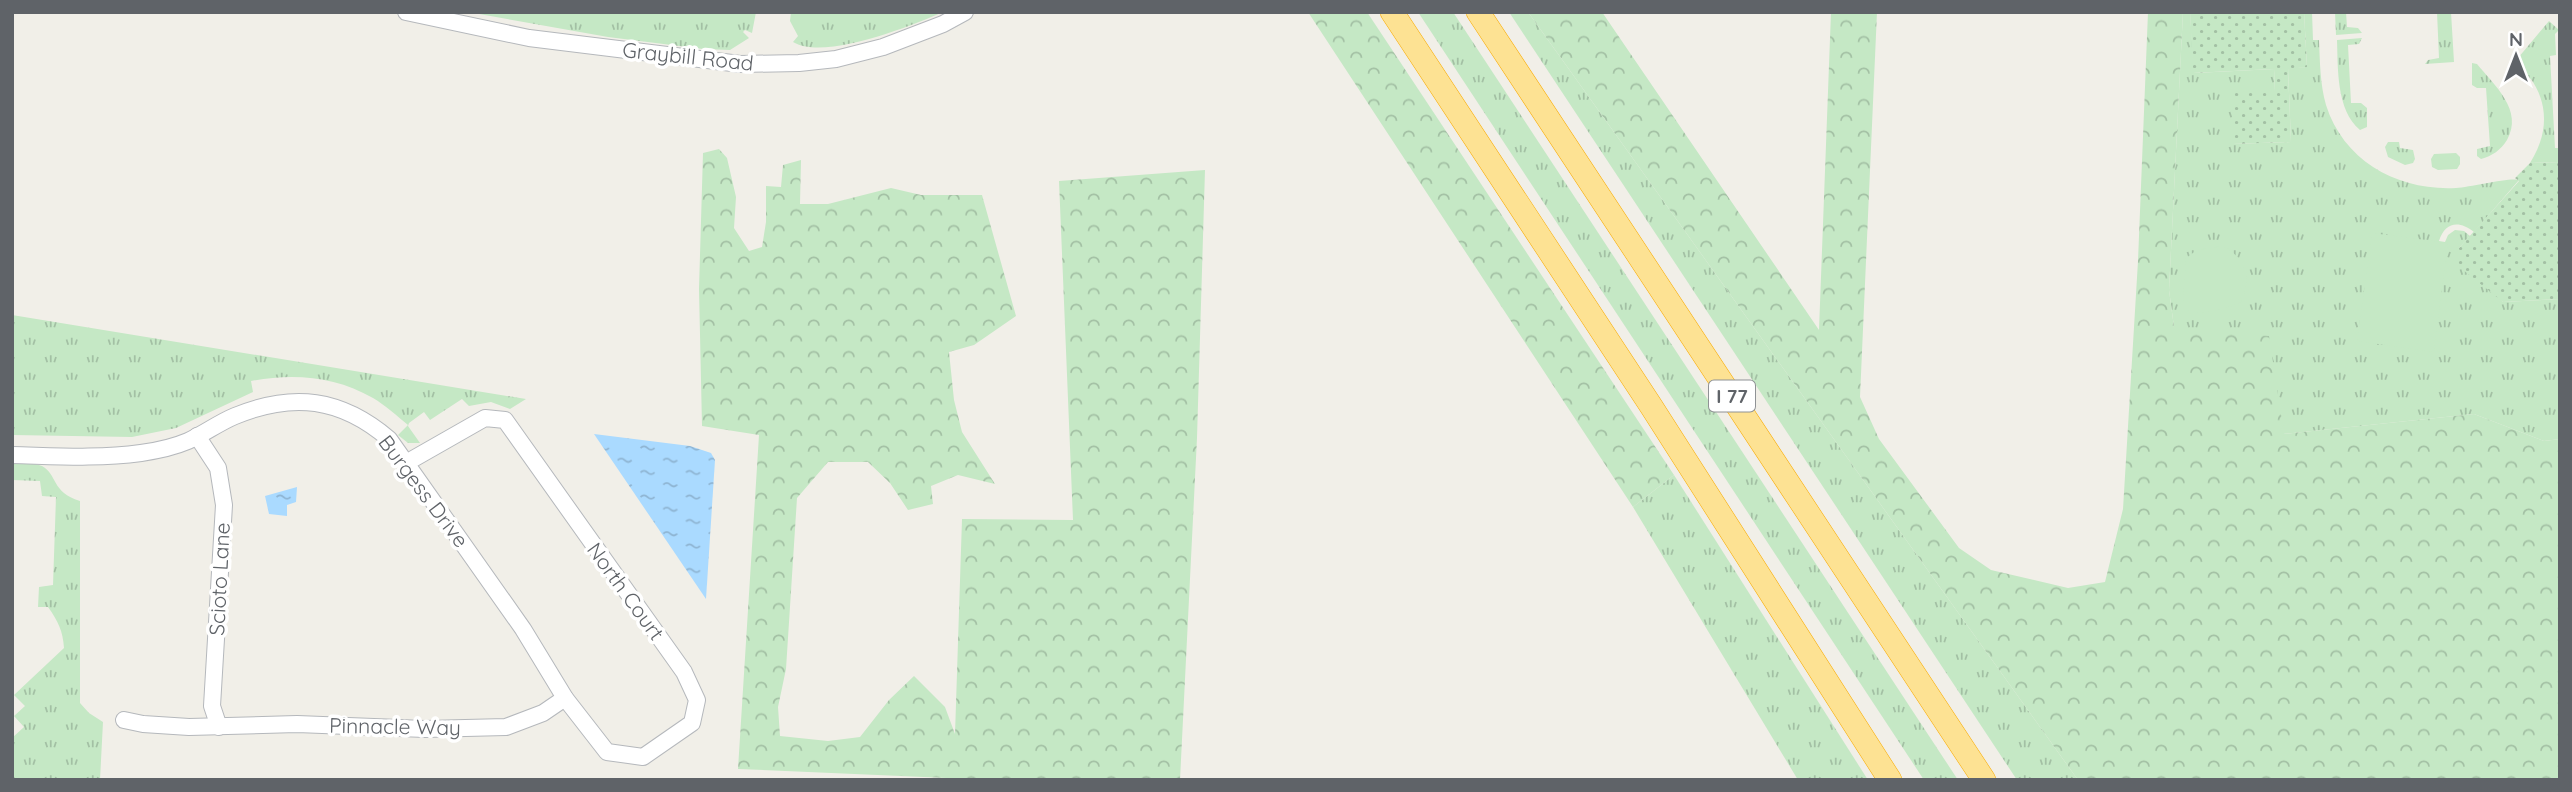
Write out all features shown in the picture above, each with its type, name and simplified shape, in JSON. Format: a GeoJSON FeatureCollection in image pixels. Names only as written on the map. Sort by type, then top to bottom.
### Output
{"type":"FeatureCollection","features":[{"type":"Feature","properties":{"kind":"highway"},"geometry":{"type":"LineString","coordinates":[[1392,12],[1651,406],[1889,780]]}},
{"type":"Feature","properties":{"kind":"highway","name":"I 77"},"geometry":{"type":"LineString","coordinates":[[1478,12],[1984,780]]}},
{"type":"Feature","properties":{"kind":"street","name":"Graybill Road"},"geometry":{"type":"LineString","coordinates":[[406,12],[529,38],[740,64],[836,58],[883,47],[943,24],[965,12]]}},
{"type":"Feature","properties":{"kind":"street","name":"Burgess Drive"},"geometry":{"type":"LineString","coordinates":[[12,454],[85,458],[141,453],[185,443],[235,416],[277,403],[306,401],[338,406],[378,429],[389,439],[523,629],[565,698]]}},
{"type":"Feature","properties":{"kind":"street","name":"North Court"},"geometry":{"type":"LineString","coordinates":[[406,463],[485,418],[505,420],[684,672],[697,700],[692,723],[643,757],[607,752],[565,698]]}},
{"type":"Feature","properties":{"kind":"street","name":"Scioto Lane"},"geometry":{"type":"LineString","coordinates":[[197,436],[218,468],[224,505],[212,706],[219,727]]}},
{"type":"Feature","properties":{"kind":"street","name":"Pinnacle Way"},"geometry":{"type":"LineString","coordinates":[[124,720],[143,724],[219,727],[297,724],[425,729],[506,727],[543,713],[565,698]]}},
{"type":"Feature","properties":{"kind":"green space"},"geometry":{"type":"Polygon","coordinates":[[[468,12],[756,12],[752,33],[745,30],[743,32],[749,38],[730,50],[608,37],[468,12]]]}},
{"type":"Feature","properties":{"kind":"green space"},"geometry":{"type":"Polygon","coordinates":[[[791,12],[943,12],[846,45],[807,47],[793,42],[798,36],[790,21],[791,12]]]}},
{"type":"Feature","properties":{"kind":"green space"},"geometry":{"type":"Polygon","coordinates":[[[1308,12],[1367,12],[1674,475],[1633,507],[1308,12]]]}},
{"type":"Feature","properties":{"kind":"green space"},"geometry":{"type":"Polygon","coordinates":[[[1418,12],[1453,12],[1958,780],[1924,780],[1418,12]]]}},
{"type":"Feature","properties":{"kind":"green space"},"geometry":{"type":"Polygon","coordinates":[[[1509,12],[1528,12],[2078,780],[2017,780],[1509,12]]]}},
{"type":"Feature","properties":{"kind":"green space"},"geometry":{"type":"Polygon","coordinates":[[[1528,12],[1602,12],[1819,330],[1831,12],[1877,12],[1860,397],[1879,439],[1959,548],[1991,570],[2068,588],[2105,582],[2123,509],[2138,261],[2148,12],[2183,12],[2169,290],[2174,327],[2269,336],[2284,434],[2474,414],[2544,441],[2560,439],[2560,780],[2078,780],[1528,12]]]}},
{"type":"Feature","properties":{"kind":"green space"},"geometry":{"type":"Polygon","coordinates":[[[2183,12],[2190,12],[2194,73],[2274,69],[2275,91],[2233,144],[2291,142],[2288,68],[2307,67],[2304,12],[2312,12],[2313,40],[2319,40],[2321,81],[2326,105],[2334,125],[2360,157],[2395,178],[2435,188],[2519,180],[2474,232],[2463,226],[2453,225],[2445,230],[2439,241],[2445,242],[2448,235],[2455,230],[2464,231],[2470,236],[2459,248],[2503,302],[2560,299],[2560,439],[2544,441],[2474,414],[2283,434],[2174,327],[2169,290],[2183,12]]]}},
{"type":"Feature","properties":{"kind":"green space"},"geometry":{"type":"Polygon","coordinates":[[[2190,12],[2304,12],[2307,67],[2288,69],[2291,142],[2233,144],[2232,93],[2275,91],[2274,69],[2193,73],[2190,12]]]}},
{"type":"Feature","properties":{"kind":"green space"},"geometry":{"type":"Polygon","coordinates":[[[2335,12],[2346,12],[2347,27],[2358,28],[2362,33],[2336,35],[2335,12]]]}},
{"type":"Feature","properties":{"kind":"green space"},"geometry":{"type":"Polygon","coordinates":[[[2437,12],[2451,12],[2454,62],[2425,64],[2428,60],[2439,58],[2437,12]]]}},
{"type":"Feature","properties":{"kind":"green space"},"geometry":{"type":"Polygon","coordinates":[[[2549,21],[2559,30],[2555,34],[2556,55],[2550,56],[2555,148],[2560,148],[2560,162],[2530,163],[2540,144],[2544,113],[2538,92],[2518,58],[2549,21]]]}},
{"type":"Feature","properties":{"kind":"green space"},"geometry":{"type":"Polygon","coordinates":[[[2362,38],[2359,44],[2348,45],[2351,103],[2361,103],[2367,108],[2367,127],[2360,130],[2352,122],[2342,100],[2337,40],[2362,38]]]}},
{"type":"Feature","properties":{"kind":"green space"},"geometry":{"type":"Polygon","coordinates":[[[2472,63],[2477,64],[2498,89],[2512,118],[2505,144],[2481,159],[2477,156],[2477,149],[2490,146],[2486,88],[2472,85],[2472,63]]]}},
{"type":"Feature","properties":{"kind":"green space"},"geometry":{"type":"Polygon","coordinates":[[[2388,142],[2399,142],[2400,148],[2413,150],[2413,163],[2405,165],[2388,157],[2385,147],[2388,142]]]}},
{"type":"Feature","properties":{"kind":"green space"},"geometry":{"type":"Polygon","coordinates":[[[719,149],[727,158],[736,197],[734,228],[749,251],[762,247],[766,222],[766,186],[781,187],[783,165],[801,160],[800,204],[828,204],[891,188],[921,195],[982,195],[1016,316],[974,345],[949,352],[954,400],[962,432],[995,484],[958,475],[931,486],[933,504],[908,510],[890,483],[868,462],[828,462],[797,498],[786,669],[778,707],[780,736],[828,741],[860,737],[889,700],[914,676],[945,707],[955,734],[962,519],[1073,520],[1059,181],[1205,170],[1197,438],[1180,780],[993,780],[738,769],[759,435],[702,426],[699,289],[703,153],[719,149]]]}},
{"type":"Feature","properties":{"kind":"green space"},"geometry":{"type":"Polygon","coordinates":[[[2456,153],[2460,157],[2457,169],[2438,170],[2432,167],[2431,159],[2434,154],[2456,153]]]}},
{"type":"Feature","properties":{"kind":"green space"},"geometry":{"type":"Polygon","coordinates":[[[2560,162],[2560,299],[2503,302],[2457,265],[2459,248],[2519,181],[2515,178],[2530,163],[2560,162]]]}},
{"type":"Feature","properties":{"kind":"green space"},"geometry":{"type":"Polygon","coordinates":[[[2372,233],[2448,243],[2434,352],[2357,341],[2372,233]]]}},
{"type":"Feature","properties":{"kind":"green space"},"geometry":{"type":"Polygon","coordinates":[[[2223,246],[2237,257],[2245,270],[2246,285],[2241,302],[2208,312],[2188,310],[2183,303],[2186,258],[2197,250],[2223,246]]]}},
{"type":"Feature","properties":{"kind":"green space"},"geometry":{"type":"Polygon","coordinates":[[[12,315],[526,399],[510,409],[491,402],[469,406],[462,399],[430,420],[424,412],[408,426],[420,443],[408,443],[398,435],[408,425],[373,398],[329,381],[282,377],[251,381],[253,392],[176,428],[132,437],[12,435],[12,315]]]}},
{"type":"Feature","properties":{"kind":"green space"},"geometry":{"type":"Polygon","coordinates":[[[12,463],[42,466],[64,493],[80,501],[80,703],[103,722],[100,780],[12,780],[12,738],[24,727],[14,716],[25,706],[14,695],[64,648],[61,631],[52,612],[48,607],[38,607],[39,587],[53,585],[56,497],[42,496],[40,481],[12,480],[12,463]]]}},
{"type":"Feature","properties":{"kind":"green space"},"geometry":{"type":"Polygon","coordinates":[[[1674,475],[1868,780],[1798,780],[1633,507],[1674,475]]]}},
{"type":"Feature","properties":{"kind":"water"},"geometry":{"type":"Polygon","coordinates":[[[594,434],[690,446],[711,453],[715,460],[706,599],[594,434]]]}},
{"type":"Feature","properties":{"kind":"water"},"geometry":{"type":"Polygon","coordinates":[[[297,487],[296,502],[287,505],[287,516],[269,514],[265,496],[297,487]]]}}]}
